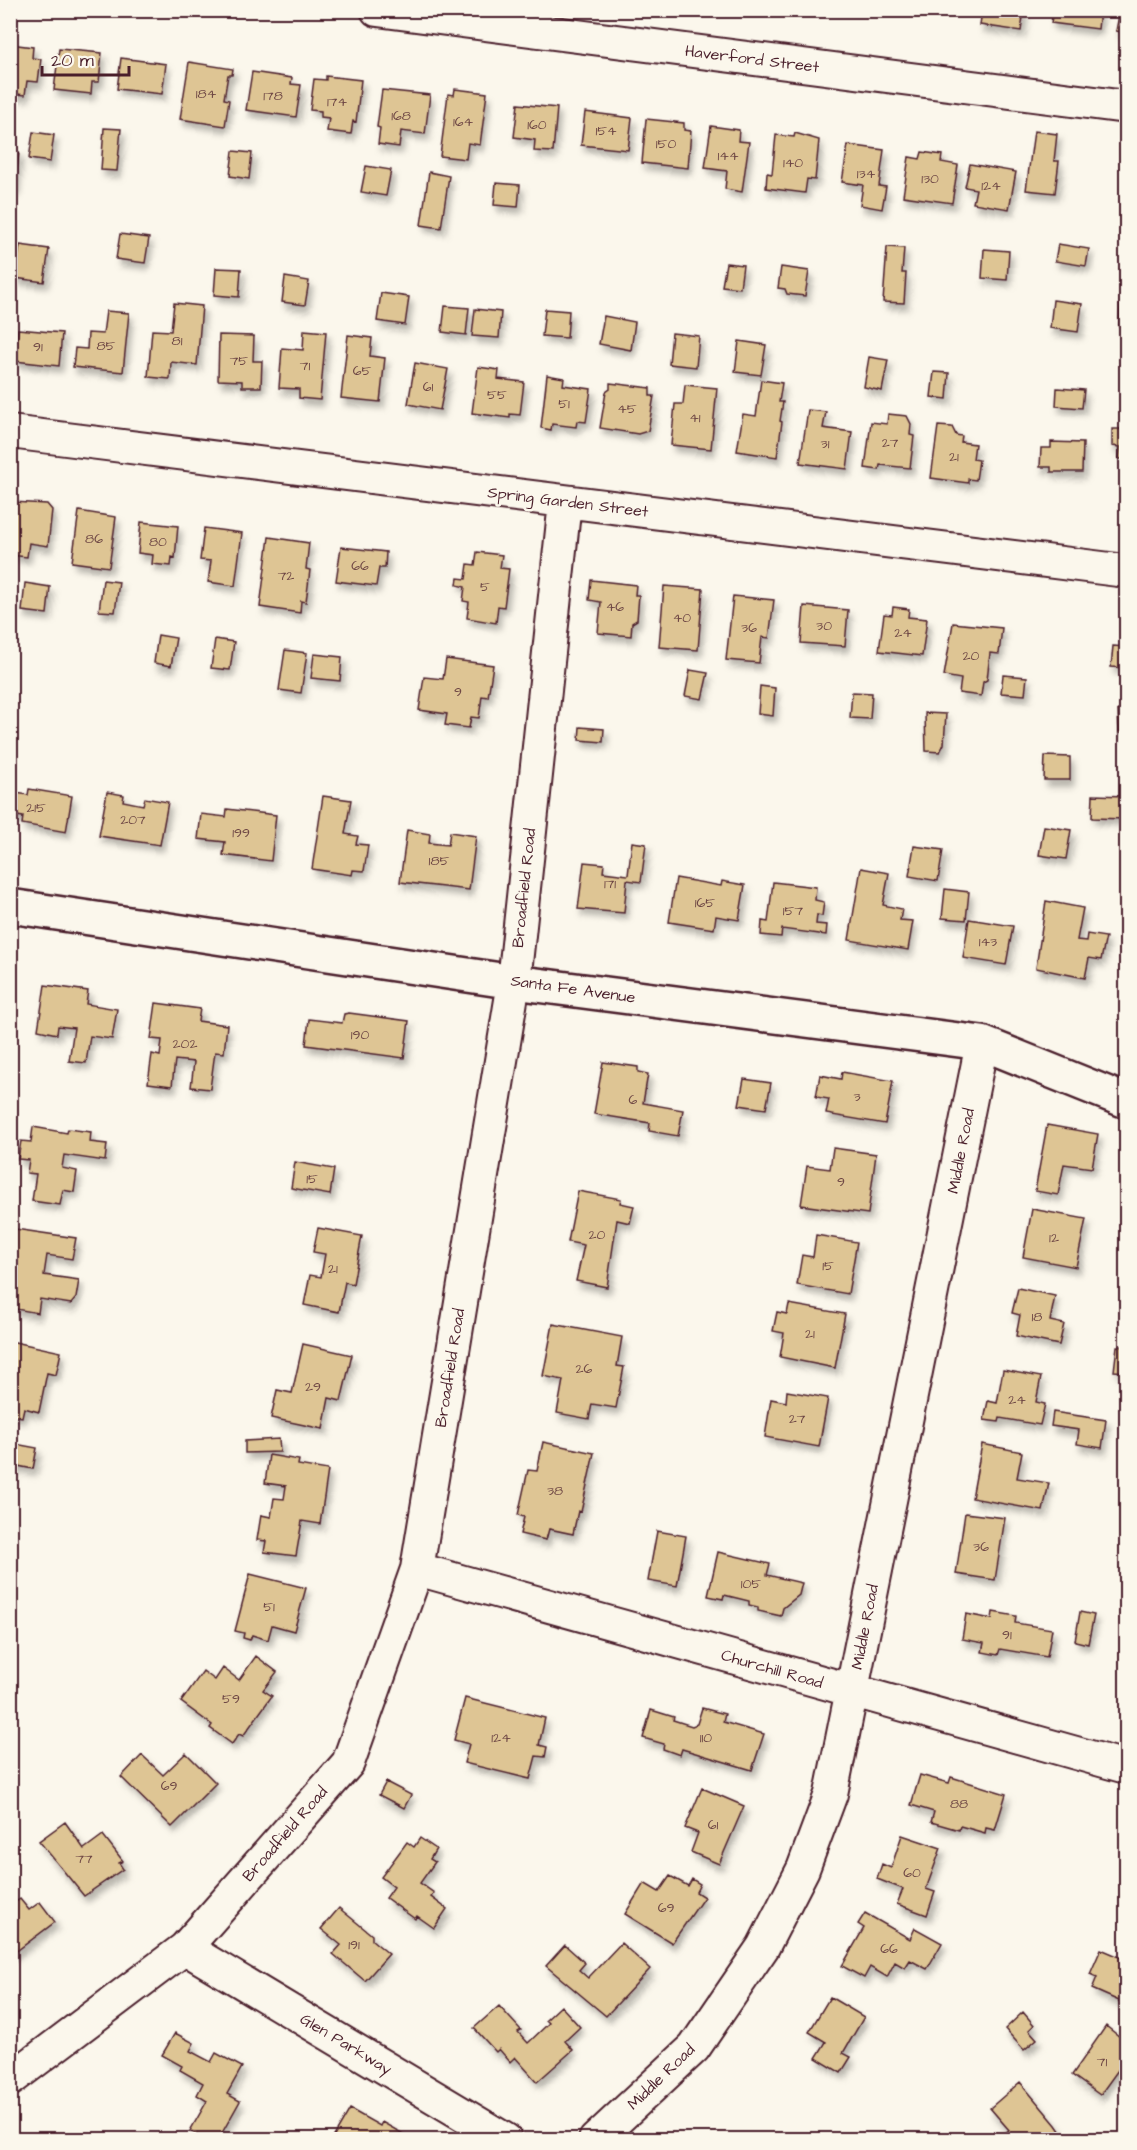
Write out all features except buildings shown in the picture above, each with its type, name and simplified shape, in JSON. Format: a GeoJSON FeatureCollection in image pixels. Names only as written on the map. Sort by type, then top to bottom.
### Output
{"type":"FeatureCollection","features":[{"type":"Feature","properties":{"kind":"main road","name":"Santa Fe Avenue"},"geometry":{"type":"LineString","coordinates":[[10,906],[514,982],[982,1043],[1126,1101]]}},
{"type":"Feature","properties":{"kind":"street","name":"Haverford Street"},"geometry":{"type":"LineString","coordinates":[[377,10],[1126,107]]}},
{"type":"Feature","properties":{"kind":"street","name":"Spring Garden Street"},"geometry":{"type":"LineString","coordinates":[[10,432],[1126,571]]}},
{"type":"Feature","properties":{"kind":"street","name":"Broadfield Road"},"geometry":{"type":"LineString","coordinates":[[10,2080],[185,1948],[348,1763],[417,1569],[514,982],[565,502]]}},
{"type":"Feature","properties":{"kind":"street","name":"Middle Road"},"geometry":{"type":"LineString","coordinates":[[595,2139],[694,2048],[763,1947],[802,1869],[831,1794],[982,1043]]}},
{"type":"Feature","properties":{"kind":"street","name":"Churchill Road"},"geometry":{"type":"LineString","coordinates":[[417,1569],[1126,1767]]}},
{"type":"Feature","properties":{"kind":"street","name":"Glen Parkway"},"geometry":{"type":"LineString","coordinates":[[185,1948],[506,2139]]}}]}
